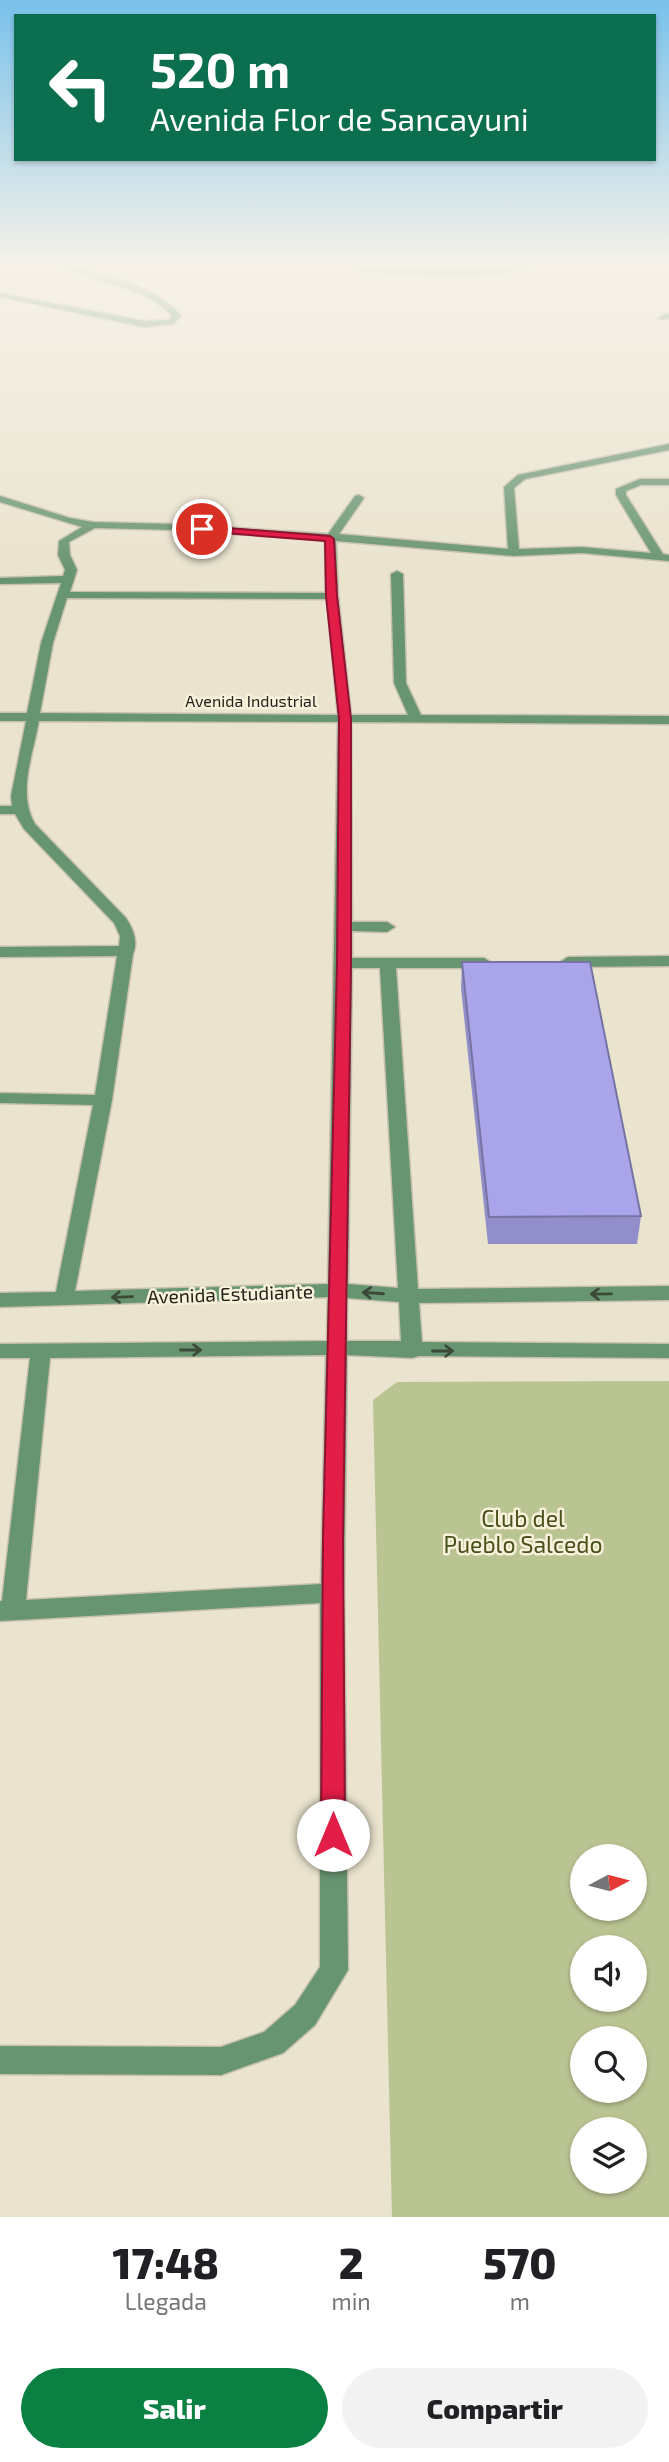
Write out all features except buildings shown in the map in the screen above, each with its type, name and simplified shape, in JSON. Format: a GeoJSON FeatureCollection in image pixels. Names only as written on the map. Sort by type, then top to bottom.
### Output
{"type":"FeatureCollection","features":[{"type":"Feature","properties":{"kind":"street"},"geometry":{"type":"LineString","coordinates":[[514,553],[509,487],[522,477],[669,447]]}},
{"type":"Feature","properties":{"kind":"street"},"geometry":{"type":"LineString","coordinates":[[664,557],[621,495],[621,489],[640,482],[669,482]]}},
{"type":"Feature","properties":{"kind":"street"},"geometry":{"type":"LineString","coordinates":[[0,2060],[221,2061],[272,2043],[305,2015],[334,1970],[332,1593],[344,963],[345,719],[332,596],[330,539],[359,498]]}},
{"type":"Feature","properties":{"kind":"street"},"geometry":{"type":"LineString","coordinates":[[0,499],[68,521],[93,525],[176,527],[433,544],[514,553],[582,550],[664,557]]}},
{"type":"Feature","properties":{"kind":"street"},"geometry":{"type":"LineString","coordinates":[[64,1299],[103,1100],[124,962],[128,951],[128,936],[121,921],[30,826],[20,810],[18,796],[47,643],[70,579],[71,570],[64,555],[64,541],[93,525]]}},
{"type":"Feature","properties":{"kind":"street"},"geometry":{"type":"LineString","coordinates":[[397,574],[400,683],[416,719]]}},
{"type":"Feature","properties":{"kind":"street"},"geometry":{"type":"LineString","coordinates":[[0,581],[70,579]]}},
{"type":"Feature","properties":{"kind":"street"},"geometry":{"type":"LineString","coordinates":[[63,595],[332,596]]}},
{"type":"Feature","properties":{"kind":"street","name":"Avenida Industrial"},"geometry":{"type":"LineString","coordinates":[[0,717],[669,720]]}},
{"type":"Feature","properties":{"kind":"street"},"geometry":{"type":"LineString","coordinates":[[0,810],[20,810]]}},
{"type":"Feature","properties":{"kind":"street"},"geometry":{"type":"LineString","coordinates":[[343,926],[387,927]]}},
{"type":"Feature","properties":{"kind":"street"},"geometry":{"type":"LineString","coordinates":[[0,951],[128,951]]}},
{"type":"Feature","properties":{"kind":"street"},"geometry":{"type":"LineString","coordinates":[[549,962],[669,961]]}},
{"type":"Feature","properties":{"kind":"street"},"geometry":{"type":"LineString","coordinates":[[344,963],[495,962]]}},
{"type":"Feature","properties":{"kind":"street"},"geometry":{"type":"LineString","coordinates":[[388,963],[411,1296],[412,1351]]}},
{"type":"Feature","properties":{"kind":"street"},"geometry":{"type":"LineString","coordinates":[[0,1098],[103,1100]]}},
{"type":"Feature","properties":{"kind":"street","name":"Avenida Estudiante"},"geometry":{"type":"LineString","coordinates":[[0,1300],[338,1290],[411,1296],[669,1293]]}},
{"type":"Feature","properties":{"kind":"street"},"geometry":{"type":"LineString","coordinates":[[0,1350],[335,1348],[412,1351],[669,1351]]}},
{"type":"Feature","properties":{"kind":"street"},"geometry":{"type":"LineString","coordinates":[[41,1351],[7,1611],[332,1593]]}},
{"type":"Feature","properties":{"kind":"green space","name":"Club del Pueblo Salcedo"},"geometry":{"type":"Polygon","coordinates":[[[669,1381],[669,2217],[392,2217],[373,1400],[397,1382],[669,1381]]]}},
{"type":"Feature","properties":{"kind":"route"},"geometry":{"type":"LineString","coordinates":[[202,529],[330,539],[332,596],[345,719],[344,963],[332,1620],[333,1835]]}}]}
